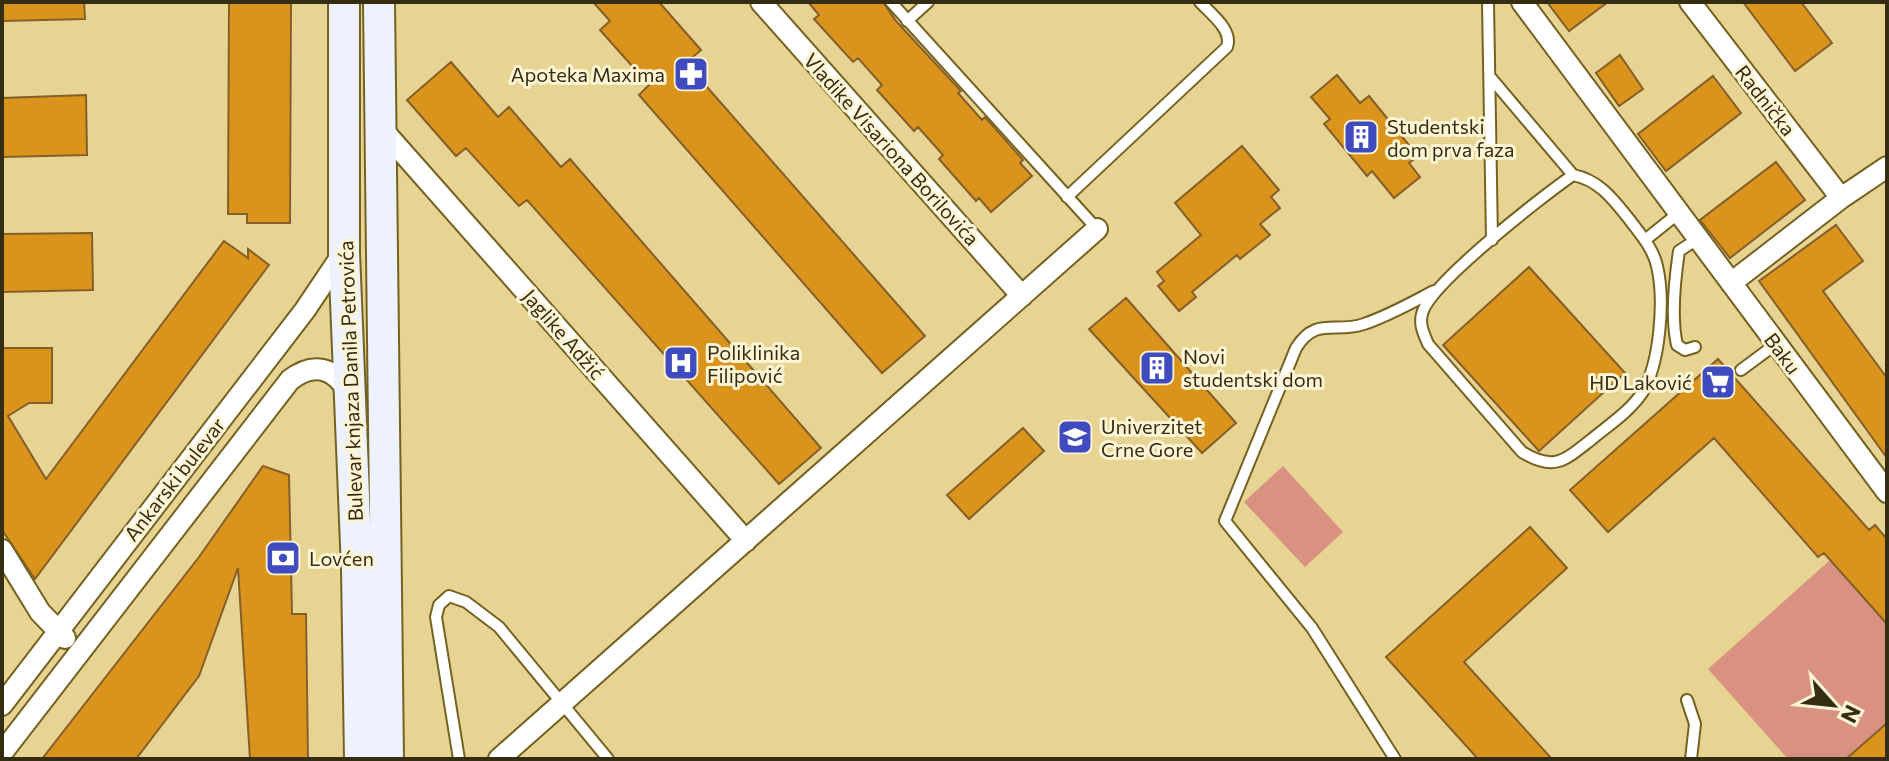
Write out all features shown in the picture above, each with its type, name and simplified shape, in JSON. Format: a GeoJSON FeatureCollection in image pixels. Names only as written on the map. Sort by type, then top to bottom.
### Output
{"type":"FeatureCollection","features":[{"type":"Feature","properties":{"kind":"main road","name":"Bulevar knjaza Danila Petrovića"},"geometry":{"type":"LineString","coordinates":[[344,2],[344,252],[357,569],[360,759]]}},
{"type":"Feature","properties":{"kind":"main road","name":"Bulevar knjaza Danila Petrovića"},"geometry":{"type":"LineString","coordinates":[[379,2],[388,759]]}},
{"type":"Feature","properties":{"kind":"street","name":"Vladike Visariona Borilovića"},"geometry":{"type":"LineString","coordinates":[[761,2],[1022,296]]}},
{"type":"Feature","properties":{"kind":"street","name":"Baku"},"geometry":{"type":"LineString","coordinates":[[1522,2],[1887,492]]}},
{"type":"Feature","properties":{"kind":"street","name":"Radnička"},"geometry":{"type":"LineString","coordinates":[[1690,2],[1841,198]]}},
{"type":"Feature","properties":{"kind":"street","name":"Jaglike Adžić"},"geometry":{"type":"LineString","coordinates":[[381,128],[746,541]]}},
{"type":"Feature","properties":{"kind":"street"},"geometry":{"type":"LineString","coordinates":[[1731,283],[1841,198],[1887,167]]}},
{"type":"Feature","properties":{"kind":"street"},"geometry":{"type":"LineString","coordinates":[[499,759],[1097,229]]}},
{"type":"Feature","properties":{"kind":"street","name":"Ankarski bulevar"},"geometry":{"type":"LineString","coordinates":[[2,705],[305,310],[344,252]]}},
{"type":"Feature","properties":{"kind":"street","name":"Ankarski bulevar"},"geometry":{"type":"LineString","coordinates":[[2,753],[290,380],[300,372],[321,368],[333,373],[348,391]]}},
{"type":"Feature","properties":{"kind":"street"},"geometry":{"type":"LineString","coordinates":[[2,550],[33,601],[80,651]]}},
{"type":"Feature","properties":{"kind":"lane"},"geometry":{"type":"LineString","coordinates":[[891,2],[1097,229]]}},
{"type":"Feature","properties":{"kind":"lane"},"geometry":{"type":"LineString","coordinates":[[907,21],[928,2]]}},
{"type":"Feature","properties":{"kind":"lane"},"geometry":{"type":"LineString","coordinates":[[1067,197],[1227,47],[1230,40],[1227,32],[1200,2]]}},
{"type":"Feature","properties":{"kind":"lane"},"geometry":{"type":"LineString","coordinates":[[1488,2],[1492,240]]}},
{"type":"Feature","properties":{"kind":"lane"},"geometry":{"type":"LineString","coordinates":[[1491,78],[1573,175],[1586,177],[1614,200],[1645,240],[1657,265],[1660,293],[1656,352],[1642,392],[1629,409],[1566,460],[1551,464],[1537,461],[1522,452],[1428,344],[1421,329],[1422,314],[1439,288],[1492,240],[1573,175]]}},
{"type":"Feature","properties":{"kind":"lane"},"geometry":{"type":"LineString","coordinates":[[1645,240],[1680,212]]}},
{"type":"Feature","properties":{"kind":"lane"},"geometry":{"type":"LineString","coordinates":[[1695,347],[1685,350],[1677,345],[1676,269],[1679,251],[1699,238]]}},
{"type":"Feature","properties":{"kind":"lane"},"geometry":{"type":"LineString","coordinates":[[1395,759],[1312,628],[1225,521],[1304,335],[1318,328],[1361,325],[1439,288]]}},
{"type":"Feature","properties":{"kind":"lane"},"geometry":{"type":"LineString","coordinates":[[1741,370],[1776,344]]}},
{"type":"Feature","properties":{"kind":"lane"},"geometry":{"type":"LineString","coordinates":[[459,759],[436,617],[444,599],[455,597],[485,614],[499,627],[608,759]]}},
{"type":"Feature","properties":{"kind":"lane"},"geometry":{"type":"LineString","coordinates":[[1687,700],[1695,724],[1691,759]]}},
{"type":"Feature","properties":{"kind":"shaded area"},"geometry":{"type":"Polygon","coordinates":[[[1283,466],[1343,532],[1305,567],[1244,502],[1283,466]]]}},
{"type":"Feature","properties":{"kind":"shaded area"},"geometry":{"type":"Polygon","coordinates":[[[1830,560],[1887,624],[1887,722],[1845,759],[1788,759],[1708,669],[1830,560]]]}},
{"type":"Feature","properties":{"kind":"building"},"geometry":{"type":"Polygon","coordinates":[[[2,2],[84,2],[85,19],[2,21],[2,2]]]}},
{"type":"Feature","properties":{"kind":"building"},"geometry":{"type":"Polygon","coordinates":[[[229,2],[291,2],[290,223],[247,223],[247,214],[228,214],[229,2]]]}},
{"type":"Feature","properties":{"kind":"building"},"geometry":{"type":"Polygon","coordinates":[[[593,2],[659,2],[701,50],[686,63],[925,336],[882,373],[639,95],[649,85],[600,30],[610,21],[593,2]]]}},
{"type":"Feature","properties":{"kind":"building"},"geometry":{"type":"Polygon","coordinates":[[[808,2],[883,2],[896,21],[961,91],[958,93],[982,120],[985,117],[1023,160],[1020,163],[1032,176],[991,212],[979,198],[976,201],[939,159],[943,155],[918,127],[914,131],[877,90],[882,85],[858,58],[853,62],[814,19],[819,15],[808,2]]]}},
{"type":"Feature","properties":{"kind":"building"},"geometry":{"type":"Polygon","coordinates":[[[1547,2],[1608,2],[1569,31],[1547,2]]]}},
{"type":"Feature","properties":{"kind":"building"},"geometry":{"type":"Polygon","coordinates":[[[1743,2],[1801,2],[1832,43],[1795,71],[1743,2]]]}},
{"type":"Feature","properties":{"kind":"building"},"geometry":{"type":"Polygon","coordinates":[[[1620,55],[1643,89],[1619,106],[1596,73],[1620,55]]]}},
{"type":"Feature","properties":{"kind":"building"},"geometry":{"type":"Polygon","coordinates":[[[451,62],[498,117],[509,107],[561,167],[570,159],[821,448],[779,484],[527,200],[519,206],[466,148],[456,156],[407,100],[451,62]]]}},
{"type":"Feature","properties":{"kind":"building","name":"Studentski dom prva faza"},"geometry":{"type":"Polygon","coordinates":[[[1337,75],[1360,103],[1369,96],[1418,156],[1409,163],[1420,177],[1394,198],[1372,171],[1367,176],[1324,124],[1330,119],[1311,97],[1337,75]]]}},
{"type":"Feature","properties":{"kind":"building"},"geometry":{"type":"Polygon","coordinates":[[[1713,76],[1741,113],[1666,171],[1638,134],[1713,76]]]}},
{"type":"Feature","properties":{"kind":"building"},"geometry":{"type":"Polygon","coordinates":[[[86,95],[87,155],[2,157],[2,98],[86,95]]]}},
{"type":"Feature","properties":{"kind":"building"},"geometry":{"type":"Polygon","coordinates":[[[1242,146],[1279,190],[1271,197],[1280,208],[1260,224],[1270,235],[1240,259],[1237,255],[1192,292],[1196,297],[1179,311],[1158,286],[1164,281],[1157,272],[1201,235],[1175,203],[1242,146]]]}},
{"type":"Feature","properties":{"kind":"building"},"geometry":{"type":"Polygon","coordinates":[[[1776,162],[1805,200],[1730,258],[1700,220],[1776,162]]]}},
{"type":"Feature","properties":{"kind":"building"},"geometry":{"type":"Polygon","coordinates":[[[1836,225],[1863,261],[1823,291],[1887,378],[1887,458],[1759,281],[1836,225]]]}},
{"type":"Feature","properties":{"kind":"building"},"geometry":{"type":"Polygon","coordinates":[[[92,233],[93,290],[2,292],[2,234],[92,233]]]}},
{"type":"Feature","properties":{"kind":"building"},"geometry":{"type":"Polygon","coordinates":[[[224,241],[248,258],[248,249],[269,265],[35,579],[2,530],[2,348],[52,348],[52,403],[29,403],[8,416],[46,479],[224,241]]]}},
{"type":"Feature","properties":{"kind":"building"},"geometry":{"type":"Polygon","coordinates":[[[1529,267],[1625,373],[1539,451],[1443,345],[1529,267]]]}},
{"type":"Feature","properties":{"kind":"building","name":"Novi studentski dom"},"geometry":{"type":"Polygon","coordinates":[[[1126,298],[1236,423],[1202,453],[1089,329],[1126,298]]]}},
{"type":"Feature","properties":{"kind":"building"},"geometry":{"type":"Polygon","coordinates":[[[1718,359],[1869,530],[1875,525],[1887,539],[1887,624],[1824,553],[1818,557],[1714,438],[1608,532],[1570,490],[1718,359]]]}},
{"type":"Feature","properties":{"kind":"building"},"geometry":{"type":"Polygon","coordinates":[[[1023,428],[1044,451],[969,519],[947,495],[1023,428]]]}},
{"type":"Feature","properties":{"kind":"building"},"geometry":{"type":"Polygon","coordinates":[[[263,466],[289,475],[292,614],[306,614],[308,759],[250,759],[238,568],[199,676],[136,759],[42,759],[199,557],[263,466]]]}},
{"type":"Feature","properties":{"kind":"building"},"geometry":{"type":"Polygon","coordinates":[[[1530,527],[1567,568],[1464,662],[1552,759],[1478,759],[1386,657],[1530,527]]]}},
{"type":"Feature","properties":{"kind":"building"},"geometry":{"type":"Polygon","coordinates":[[[1887,723],[1887,759],[1846,759],[1887,723]]]}},
{"type":"Feature","properties":{"kind":"place","name":"Apoteka Maxima"},"geometry":{"type":"Point","coordinates":[691,74]}},
{"type":"Feature","properties":{"kind":"place","name":"Studentski dom prva faza"},"geometry":{"type":"Point","coordinates":[1361,137]}},
{"type":"Feature","properties":{"kind":"place","name":"Poliklinika Filipović"},"geometry":{"type":"Point","coordinates":[681,363]}},
{"type":"Feature","properties":{"kind":"place","name":"Novi studentski dom"},"geometry":{"type":"Point","coordinates":[1157,368]}},
{"type":"Feature","properties":{"kind":"place","name":"HD Laković"},"geometry":{"type":"Point","coordinates":[1718,382]}},
{"type":"Feature","properties":{"kind":"place","name":"Univerzitet Crne Gore"},"geometry":{"type":"Point","coordinates":[1075,437]}},
{"type":"Feature","properties":{"kind":"place","name":"Lovćen"},"geometry":{"type":"Point","coordinates":[283,558]}}]}
